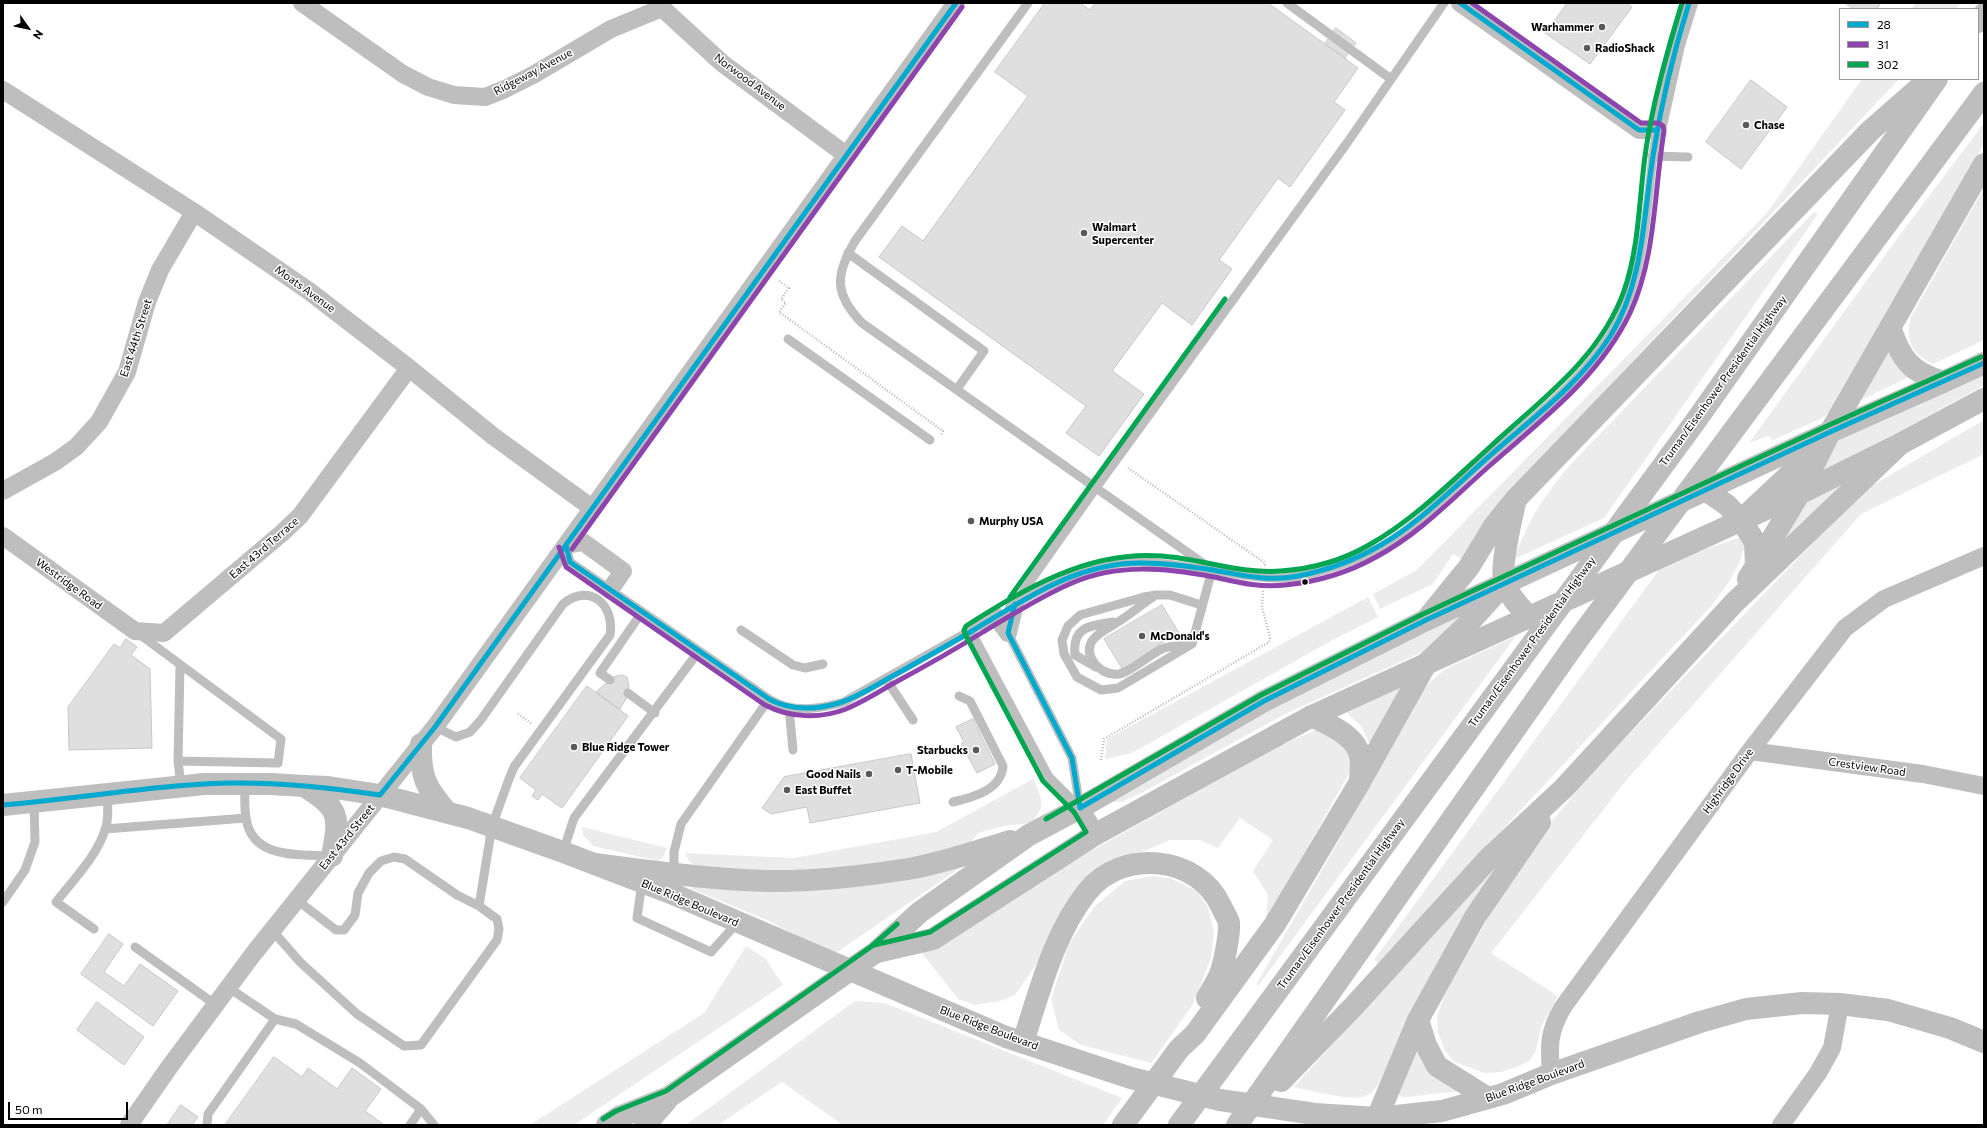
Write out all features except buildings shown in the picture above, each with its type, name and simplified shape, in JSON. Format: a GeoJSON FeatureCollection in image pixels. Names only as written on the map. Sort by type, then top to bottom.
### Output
{"type":"FeatureCollection","features":[{"type":"Feature","properties":{"kind":"main road"},"geometry":{"type":"LineString","coordinates":[[1426,620],[1469,567],[1494,526],[1516,500],[1864,137],[1913,91],[1928,80]]}},
{"type":"Feature","properties":{"kind":"main road","name":"Truman/Eisenhower Presidential Highway"},"geometry":{"type":"LineString","coordinates":[[1179,1125],[1507,676],[1695,422],[1936,80]]}},
{"type":"Feature","properties":{"kind":"main road"},"geometry":{"type":"LineString","coordinates":[[1238,1125],[1577,641],[1758,400],[1984,92]]}},
{"type":"Feature","properties":{"kind":"main road"},"geometry":{"type":"LineString","coordinates":[[1734,603],[1799,494],[1830,432],[1984,164]]}},
{"type":"Feature","properties":{"kind":"main road"},"geometry":{"type":"LineString","coordinates":[[1890,327],[1898,349],[1909,364],[1924,376],[1943,382]]}},
{"type":"Feature","properties":{"kind":"main road"},"geometry":{"type":"LineString","coordinates":[[607,1125],[619,1117],[669,1097],[876,952],[920,912],[1029,835],[1080,808],[1264,701],[1426,620],[1830,432],[1984,363]]}},
{"type":"Feature","properties":{"kind":"main road"},"geometry":{"type":"LineString","coordinates":[[876,952],[933,939],[1096,834],[1312,716],[1799,494],[1900,444],[1984,399]]}},
{"type":"Feature","properties":{"kind":"main road"},"geometry":{"type":"LineString","coordinates":[[1741,520],[1804,462],[1830,432]]}},
{"type":"Feature","properties":{"kind":"main road"},"geometry":{"type":"LineString","coordinates":[[1238,1125],[1353,1007],[1490,857],[1564,788],[1734,603],[1900,444]]}},
{"type":"Feature","properties":{"kind":"main road"},"geometry":{"type":"LineString","coordinates":[[1705,490],[1727,505],[1741,520],[1755,542],[1756,566]]}},
{"type":"Feature","properties":{"kind":"main road"},"geometry":{"type":"LineString","coordinates":[[1516,500],[1504,566],[1504,584],[1514,600],[1529,617]]}},
{"type":"Feature","properties":{"kind":"main road"},"geometry":{"type":"LineString","coordinates":[[1123,1125],[1179,1050],[1195,1034],[1275,924],[1360,782],[1426,664],[1468,624],[1504,584]]}},
{"type":"Feature","properties":{"kind":"main road"},"geometry":{"type":"LineString","coordinates":[[1312,716],[1334,727],[1352,741],[1360,756],[1360,782]]}},
{"type":"Feature","properties":{"kind":"main road"},"geometry":{"type":"LineString","coordinates":[[421,744],[421,772],[431,795],[447,812]]}},
{"type":"Feature","properties":{"kind":"main road","name":"Blue Ridge Boulevard"},"geometry":{"type":"LineString","coordinates":[[3,805],[34,803],[181,786],[230,775],[380,795],[447,812],[492,826],[564,852],[642,882],[934,1007],[1023,1042],[1131,1078],[1220,1100],[1315,1114],[1377,1118],[1442,1111],[1503,1094],[1551,1074],[1700,1022],[1746,1009],[1802,1003],[1840,1004],[1888,1010],[1950,1028],[1984,1042]]}},
{"type":"Feature","properties":{"kind":"main road"},"geometry":{"type":"LineString","coordinates":[[304,786],[323,798],[335,813],[337,825],[332,856]]}},
{"type":"Feature","properties":{"kind":"main road"},"geometry":{"type":"LineString","coordinates":[[1377,1118],[1418,1020],[1474,917],[1564,788]]}},
{"type":"Feature","properties":{"kind":"main road"},"geometry":{"type":"LineString","coordinates":[[595,864],[674,875],[767,881],[849,877],[909,869],[956,857],[1029,835]]}},
{"type":"Feature","properties":{"kind":"main road"},"geometry":{"type":"LineString","coordinates":[[1023,1042],[1057,941],[1087,891],[1106,874],[1129,864],[1150,862],[1167,864],[1197,876],[1217,897],[1229,923],[1226,948],[1220,974],[1179,1050]]}},
{"type":"Feature","properties":{"kind":"main road"},"geometry":{"type":"LineString","coordinates":[[1418,1020],[1426,1045],[1437,1066],[1488,1098]]}},
{"type":"Feature","properties":{"kind":"main road"},"geometry":{"type":"LineString","coordinates":[[645,1125],[669,1097]]}},
{"type":"Feature","properties":{"kind":"street","name":"Ridgeway Avenue"},"geometry":{"type":"LineString","coordinates":[[302,3],[403,74],[428,87],[454,95],[485,97],[504,90],[533,75],[611,29],[660,6]]}},
{"type":"Feature","properties":{"kind":"street","name":"East 43rd Street"},"geometry":{"type":"LineString","coordinates":[[129,1125],[272,930],[434,727],[956,3]]}},
{"type":"Feature","properties":{"kind":"street"},"geometry":{"type":"LineString","coordinates":[[1460,3],[1638,130],[1657,130],[1676,45],[1689,3]]}},
{"type":"Feature","properties":{"kind":"street","name":"Norwood Avenue"},"geometry":{"type":"LineString","coordinates":[[660,6],[722,62],[846,155]]}},
{"type":"Feature","properties":{"kind":"street","name":"Moats Avenue"},"geometry":{"type":"LineString","coordinates":[[3,90],[194,212],[309,291],[410,368],[493,436],[592,508]]}},
{"type":"Feature","properties":{"kind":"street","name":"East 44th Street"},"geometry":{"type":"LineString","coordinates":[[3,491],[55,462],[76,447],[99,422],[127,372],[147,302],[160,270],[194,212]]}},
{"type":"Feature","properties":{"kind":"street","name":"East 43rd Terrace"},"geometry":{"type":"LineString","coordinates":[[135,631],[164,633],[300,516],[410,368]]}},
{"type":"Feature","properties":{"kind":"street","name":"Westridge Road"},"geometry":{"type":"LineString","coordinates":[[3,536],[135,631]]}},
{"type":"Feature","properties":{"kind":"street"},"geometry":{"type":"LineString","coordinates":[[566,545],[583,542],[623,571],[610,590]]}},
{"type":"Feature","properties":{"kind":"street","name":"Highridge Drive"},"geometry":{"type":"LineString","coordinates":[[1551,1074],[1549,1041],[1554,1022],[1563,1007],[1750,751],[1845,628],[1884,599],[1984,556]]}},
{"type":"Feature","properties":{"kind":"street"},"geometry":{"type":"LineString","coordinates":[[1008,633],[1014,604]]}},
{"type":"Feature","properties":{"kind":"street"},"geometry":{"type":"LineString","coordinates":[[996,616],[1008,633]]}},
{"type":"Feature","properties":{"kind":"street","name":"Crestview Road"},"geometry":{"type":"LineString","coordinates":[[1750,751],[1923,774],[1984,786]]}},
{"type":"Feature","properties":{"kind":"street"},"geometry":{"type":"LineString","coordinates":[[1080,808],[1096,834]]}},
{"type":"Feature","properties":{"kind":"street"},"geometry":{"type":"LineString","coordinates":[[1781,1125],[1818,1073],[1832,1048],[1840,1004]]}},
{"type":"Feature","properties":{"kind":"lane"},"geometry":{"type":"LineString","coordinates":[[1028,3],[848,253],[843,266],[839,287],[848,309],[862,323],[1212,570]]}},
{"type":"Feature","properties":{"kind":"lane"},"geometry":{"type":"LineString","coordinates":[[1287,3],[1391,79]]}},
{"type":"Feature","properties":{"kind":"lane"},"geometry":{"type":"LineString","coordinates":[[1014,604],[1096,488],[1327,171],[1444,3]]}},
{"type":"Feature","properties":{"kind":"lane"},"geometry":{"type":"LineString","coordinates":[[610,590],[779,705],[789,708],[823,708],[844,702],[971,632],[1014,604],[1064,579],[1111,564],[1158,562],[1262,578],[1283,578],[1318,570],[1369,553],[1420,518],[1563,391],[1592,361],[1607,341],[1625,308],[1632,290],[1642,245],[1652,156],[1657,130]]}},
{"type":"Feature","properties":{"kind":"lane"},"geometry":{"type":"LineString","coordinates":[[1652,156],[1688,157]]}},
{"type":"Feature","properties":{"kind":"lane"},"geometry":{"type":"LineString","coordinates":[[848,253],[984,351],[957,389]]}},
{"type":"Feature","properties":{"kind":"lane"},"geometry":{"type":"LineString","coordinates":[[788,339],[930,440]]}},
{"type":"Feature","properties":{"kind":"lane"},"geometry":{"type":"LineString","coordinates":[[1201,605],[1170,595],[1156,595],[1080,615],[1068,626],[1062,640],[1064,654],[1077,677],[1101,690],[1118,688],[1192,644],[1201,605],[1212,570]]}},
{"type":"Feature","properties":{"kind":"lane"},"geometry":{"type":"LineString","coordinates":[[434,727],[456,737],[470,732],[480,721],[563,604],[572,597],[584,594],[594,598],[603,605],[610,615],[612,624],[610,635],[514,767],[492,826],[479,906]]}},
{"type":"Feature","properties":{"kind":"lane"},"geometry":{"type":"LineString","coordinates":[[1099,670],[1089,653],[1096,634],[1120,621],[1156,595]]}},
{"type":"Feature","properties":{"kind":"lane"},"geometry":{"type":"LineString","coordinates":[[610,680],[600,673],[642,612]]}},
{"type":"Feature","properties":{"kind":"lane"},"geometry":{"type":"LineString","coordinates":[[1120,621],[1088,627],[1080,632],[1075,639],[1075,655],[1099,670],[1110,674],[1120,674],[1164,648],[1192,644]]}},
{"type":"Feature","properties":{"kind":"lane"},"geometry":{"type":"LineString","coordinates":[[741,630],[793,665],[805,668],[824,664]]}},
{"type":"Feature","properties":{"kind":"lane"},"geometry":{"type":"LineString","coordinates":[[135,631],[180,666],[281,739],[278,763],[230,775],[178,761]]}},
{"type":"Feature","properties":{"kind":"lane"},"geometry":{"type":"LineString","coordinates":[[971,632],[1049,777],[1080,808]]}},
{"type":"Feature","properties":{"kind":"lane"},"geometry":{"type":"LineString","coordinates":[[1008,633],[1072,758],[1080,808]]}},
{"type":"Feature","properties":{"kind":"lane"},"geometry":{"type":"LineString","coordinates":[[564,852],[574,818],[655,712],[699,651]]}},
{"type":"Feature","properties":{"kind":"lane"},"geometry":{"type":"LineString","coordinates":[[180,666],[178,761],[181,786]]}},
{"type":"Feature","properties":{"kind":"lane"},"geometry":{"type":"LineString","coordinates":[[886,679],[914,720]]}},
{"type":"Feature","properties":{"kind":"lane"},"geometry":{"type":"LineString","coordinates":[[628,693],[655,712]]}},
{"type":"Feature","properties":{"kind":"lane"},"geometry":{"type":"LineString","coordinates":[[953,802],[978,794],[994,786],[1000,780],[1003,766],[970,701],[959,696]]}},
{"type":"Feature","properties":{"kind":"lane"},"geometry":{"type":"LineString","coordinates":[[674,875],[674,852],[680,824],[769,699]]}},
{"type":"Feature","properties":{"kind":"lane"},"geometry":{"type":"LineString","coordinates":[[789,708],[793,750]]}},
{"type":"Feature","properties":{"kind":"lane"},"geometry":{"type":"LineString","coordinates":[[230,775],[251,836],[259,844],[276,852],[332,856]]}},
{"type":"Feature","properties":{"kind":"lane"},"geometry":{"type":"LineString","coordinates":[[94,929],[56,902],[95,851],[105,829],[108,795]]}},
{"type":"Feature","properties":{"kind":"lane"},"geometry":{"type":"LineString","coordinates":[[3,902],[25,870],[35,842],[34,803]]}},
{"type":"Feature","properties":{"kind":"lane"},"geometry":{"type":"LineString","coordinates":[[105,829],[246,818]]}},
{"type":"Feature","properties":{"kind":"lane"},"geometry":{"type":"LineString","coordinates":[[272,930],[300,962],[358,1014],[404,1046],[421,1045],[497,940],[499,928],[497,919],[479,906],[457,895],[404,859],[394,857],[381,861],[369,873],[358,893],[355,915],[344,930],[336,930],[296,900]]}},
{"type":"Feature","properties":{"kind":"lane"},"geometry":{"type":"LineString","coordinates":[[642,882],[636,918],[711,952],[737,923]]}},
{"type":"Feature","properties":{"kind":"lane"},"geometry":{"type":"LineString","coordinates":[[135,947],[216,1005]]}},
{"type":"Feature","properties":{"kind":"lane"},"geometry":{"type":"LineString","coordinates":[[228,988],[275,1019],[296,1024],[360,1063],[421,1109],[434,1125]]}},
{"type":"Feature","properties":{"kind":"lane"},"geometry":{"type":"LineString","coordinates":[[207,1125],[208,1114],[275,1019]]}},
{"type":"Feature","properties":{"kind":"lane"},"geometry":{"type":"LineString","coordinates":[[410,1125],[421,1109]]}},
{"type":"Feature","properties":{"kind":"path"},"geometry":{"type":"LineString","coordinates":[[779,281],[789,288],[781,299],[786,303],[779,312],[943,431],[940,435]]}},
{"type":"Feature","properties":{"kind":"path"},"geometry":{"type":"LineString","coordinates":[[1128,468],[1265,564],[1265,567]]}},
{"type":"Feature","properties":{"kind":"path"},"geometry":{"type":"LineString","coordinates":[[1101,760],[1104,739],[1269,642],[1270,637],[1262,607],[1263,590]]}},
{"type":"Feature","properties":{"kind":"shaded area"},"geometry":{"type":"Polygon","coordinates":[[[1916,3],[1961,3],[1957,8],[1912,8],[1916,3]]]}},
{"type":"Feature","properties":{"kind":"shaded area"},"geometry":{"type":"Polygon","coordinates":[[[1861,80],[1898,80],[1522,478],[1461,559],[1453,554],[1433,584],[1380,609],[1373,594],[1417,570],[1766,214],[1861,80]]]}},
{"type":"Feature","properties":{"kind":"shaded area"},"geometry":{"type":"Polygon","coordinates":[[[1984,123],[1984,144],[1828,413],[1822,418],[1773,440],[1768,436],[1749,443],[1896,240],[1984,123]]]}},
{"type":"Feature","properties":{"kind":"shaded area"},"geometry":{"type":"Polygon","coordinates":[[[1984,188],[1984,340],[1933,364],[1919,355],[1912,345],[1909,332],[1911,317],[1984,188]]]}},
{"type":"Feature","properties":{"kind":"shaded area"},"geometry":{"type":"Polygon","coordinates":[[[1814,212],[1818,214],[1604,518],[1514,559],[1531,520],[1552,488],[1570,465],[1814,212]]]}},
{"type":"Feature","properties":{"kind":"shaded area"},"geometry":{"type":"Polygon","coordinates":[[[1892,341],[1909,377],[1857,402],[1892,341]]]}},
{"type":"Feature","properties":{"kind":"shaded area"},"geometry":{"type":"Polygon","coordinates":[[[1984,372],[1984,385],[1877,444],[1819,472],[1838,438],[1984,372]]]}},
{"type":"Feature","properties":{"kind":"shaded area"},"geometry":{"type":"Polygon","coordinates":[[[1984,420],[1984,454],[1861,514],[1625,782],[1491,953],[1558,996],[1541,1027],[1536,1051],[1529,1061],[1502,1072],[1484,1073],[1453,1061],[1444,1049],[1438,1032],[1437,1016],[1446,992],[1509,881],[1548,826],[1590,775],[1856,498],[1873,485],[1984,420]]]}},
{"type":"Feature","properties":{"kind":"shaded area"},"geometry":{"type":"Polygon","coordinates":[[[1838,486],[1840,487],[1780,551],[1782,538],[1803,503],[1838,486]]]}},
{"type":"Feature","properties":{"kind":"shaded area"},"geometry":{"type":"Polygon","coordinates":[[[1741,537],[1745,543],[1737,568],[1713,604],[1378,963],[1374,960],[1664,563],[1741,537]]]}},
{"type":"Feature","properties":{"kind":"shaded area"},"geometry":{"type":"Polygon","coordinates":[[[1368,597],[1378,617],[1329,642],[1132,753],[1105,759],[1107,739],[1368,597]]]}},
{"type":"Feature","properties":{"kind":"shaded area"},"geometry":{"type":"Polygon","coordinates":[[[1489,597],[1429,649],[1287,713],[1141,793],[1122,802],[1111,802],[1302,689],[1489,597]]]}},
{"type":"Feature","properties":{"kind":"shaded area"},"geometry":{"type":"Polygon","coordinates":[[[1516,636],[1258,986],[1257,983],[1337,844],[1417,699],[1428,684],[1445,669],[1516,636]]]}},
{"type":"Feature","properties":{"kind":"shaded area"},"geometry":{"type":"Polygon","coordinates":[[[1410,681],[1372,748],[1361,726],[1344,710],[1410,681]]]}},
{"type":"Feature","properties":{"kind":"shaded area"},"geometry":{"type":"Polygon","coordinates":[[[1316,730],[1325,732],[1348,750],[1351,765],[1349,773],[1266,922],[1268,895],[1253,871],[1273,840],[1240,818],[1218,848],[1200,840],[1170,840],[1133,856],[1093,882],[1015,995],[1000,1001],[975,1005],[958,999],[922,953],[1082,856],[1277,747],[1316,730]]]}},
{"type":"Feature","properties":{"kind":"shaded area"},"geometry":{"type":"Polygon","coordinates":[[[1033,779],[1039,792],[1041,807],[1035,818],[1030,823],[1005,826],[978,833],[969,845],[886,865],[798,873],[694,865],[689,861],[685,853],[793,858],[936,832],[1033,779]]]}},
{"type":"Feature","properties":{"kind":"shaded area"},"geometry":{"type":"Polygon","coordinates":[[[582,827],[667,848],[662,859],[658,861],[593,846],[583,835],[582,827]]]}},
{"type":"Feature","properties":{"kind":"shaded area"},"geometry":{"type":"Polygon","coordinates":[[[1525,832],[1464,916],[1441,956],[1379,1083],[1373,1091],[1365,1096],[1351,1098],[1294,1087],[1458,904],[1525,832]]]}},
{"type":"Feature","properties":{"kind":"shaded area"},"geometry":{"type":"Polygon","coordinates":[[[970,861],[833,955],[769,921],[692,889],[694,882],[970,861]]]}},
{"type":"Feature","properties":{"kind":"shaded area"},"geometry":{"type":"Polygon","coordinates":[[[1153,876],[1170,878],[1197,891],[1208,908],[1214,933],[1211,958],[1192,1006],[1151,1063],[1081,1045],[1059,1030],[1051,999],[1069,944],[1094,907],[1125,881],[1153,876]]]}},
{"type":"Feature","properties":{"kind":"shaded area"},"geometry":{"type":"Polygon","coordinates":[[[746,946],[766,959],[783,985],[574,1125],[530,1125],[704,1013],[746,946]]]}},
{"type":"Feature","properties":{"kind":"shaded area"},"geometry":{"type":"Polygon","coordinates":[[[855,1001],[885,1003],[1122,1098],[1103,1125],[843,1125],[782,1082],[718,1125],[686,1125],[855,1001]]]}},
{"type":"Feature","properties":{"kind":"shaded area"},"geometry":{"type":"Polygon","coordinates":[[[1419,1044],[1459,1091],[1407,1097],[1402,1097],[1398,1094],[1419,1044]]]}},
{"type":"Feature","properties":{"kind":"transit line","name":"28"},"geometry":{"type":"LineString","coordinates":[[3,805],[172,786],[229,783],[267,783],[305,786],[380,795],[435,727],[956,3]]}},
{"type":"Feature","properties":{"kind":"transit line","name":"28"},"geometry":{"type":"LineString","coordinates":[[1460,3],[1639,130],[1657,130]]}},
{"type":"Feature","properties":{"kind":"transit line","name":"31"},"geometry":{"type":"LineString","coordinates":[[559,547],[566,567],[765,705],[785,713],[805,716],[816,716],[836,712],[859,703],[950,652],[1016,612],[1060,588],[1089,577],[1107,572],[1142,569],[1178,571],[1240,583],[1267,586],[1297,584],[1344,572],[1392,548],[1435,515],[1548,415],[1585,378],[1602,358],[1630,313],[1639,292],[1650,247],[1664,131],[1663,126],[1658,123],[1641,123],[1472,3]]}},
{"type":"Feature","properties":{"kind":"transit line","name":"302"},"geometry":{"type":"LineString","coordinates":[[874,945],[930,932],[1086,832],[1074,812],[1043,781],[965,634],[964,630],[966,626],[1012,598],[1059,574],[1084,565],[1109,559],[1135,556],[1162,556],[1251,570],[1281,571],[1315,566],[1348,555],[1386,535],[1433,499],[1549,394],[1585,357],[1600,337],[1613,315],[1624,291],[1629,275],[1636,241],[1648,137],[1656,98],[1682,3]]}},
{"type":"Feature","properties":{"kind":"transit line","name":"28"},"geometry":{"type":"LineString","coordinates":[[566,545],[570,562],[769,699],[786,706],[803,708],[821,707],[839,703],[869,690],[1042,590],[1093,569],[1112,565],[1150,563],[1170,564],[1255,577],[1287,578],[1326,569],[1351,560],[1374,549],[1415,522],[1565,390],[1597,355],[1611,335],[1622,314],[1631,291],[1637,268],[1645,221],[1650,174],[1661,113],[1673,57],[1689,3]]}},
{"type":"Feature","properties":{"kind":"transit line","name":"31"},"geometry":{"type":"LineString","coordinates":[[572,549],[962,7]]}},
{"type":"Feature","properties":{"kind":"transit line","name":"302"},"geometry":{"type":"LineString","coordinates":[[1010,597],[1225,299]]}},
{"type":"Feature","properties":{"kind":"transit line","name":"302"},"geometry":{"type":"LineString","coordinates":[[1046,819],[1261,695],[1423,614],[1827,426],[1981,357]]}},
{"type":"Feature","properties":{"kind":"transit line","name":"28"},"geometry":{"type":"LineString","coordinates":[[1015,604],[1008,633],[1072,758],[1080,808],[1264,701],[1426,620],[1830,432],[1984,363]]}},
{"type":"Feature","properties":{"kind":"transit line","name":"302"},"geometry":{"type":"LineString","coordinates":[[603,1119],[616,1111],[666,1091],[872,946],[897,924]]}},
{"type":"Feature","properties":{"kind":"place","name":"Warhammer"},"geometry":{"type":"Point","coordinates":[1602,27]}},
{"type":"Feature","properties":{"kind":"place","name":"RadioShack"},"geometry":{"type":"Point","coordinates":[1587,48]}},
{"type":"Feature","properties":{"kind":"place","name":"Chase"},"geometry":{"type":"Point","coordinates":[1746,125]}},
{"type":"Feature","properties":{"kind":"place","name":"Walmart Supercenter"},"geometry":{"type":"Point","coordinates":[1084,233]}},
{"type":"Feature","properties":{"kind":"place","name":"Murphy USA"},"geometry":{"type":"Point","coordinates":[971,521]}},
{"type":"Feature","properties":{"kind":"place","name":"McDonald's"},"geometry":{"type":"Point","coordinates":[1142,636]}},
{"type":"Feature","properties":{"kind":"place","name":"Blue Ridge Tower"},"geometry":{"type":"Point","coordinates":[574,747]}},
{"type":"Feature","properties":{"kind":"place","name":"Starbucks"},"geometry":{"type":"Point","coordinates":[976,750]}},
{"type":"Feature","properties":{"kind":"place","name":"T-Mobile"},"geometry":{"type":"Point","coordinates":[898,770]}},
{"type":"Feature","properties":{"kind":"place","name":"Good Nails"},"geometry":{"type":"Point","coordinates":[869,774]}},
{"type":"Feature","properties":{"kind":"place","name":"East Buffet"},"geometry":{"type":"Point","coordinates":[787,790]}}]}
